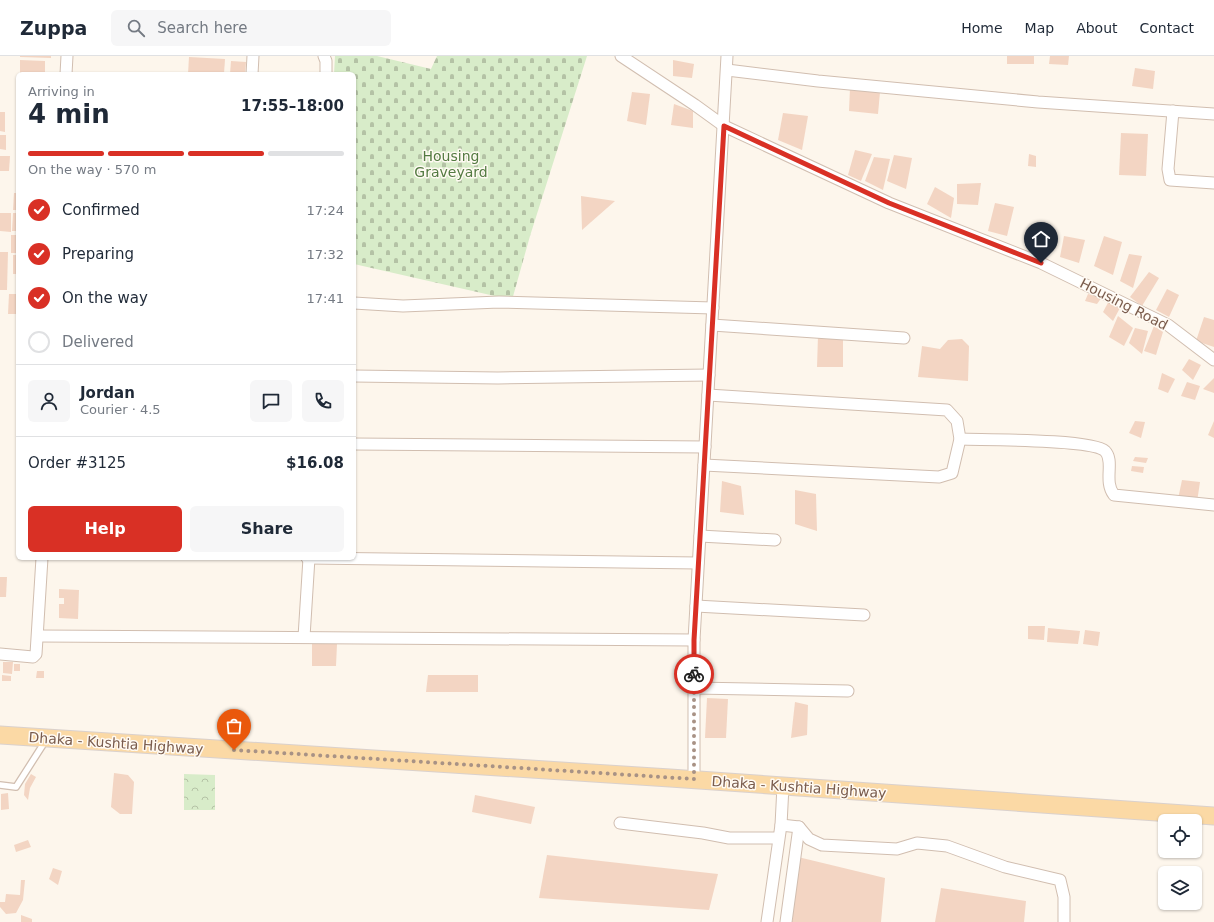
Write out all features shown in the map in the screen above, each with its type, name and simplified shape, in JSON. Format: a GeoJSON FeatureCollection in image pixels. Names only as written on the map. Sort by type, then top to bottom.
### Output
{"type":"FeatureCollection","features":[{"type":"Feature","properties":{"kind":"main road","name":"Dhaka - Kushtia Highway"},"geometry":{"type":"LineString","coordinates":[[0,735],[694,779],[1214,816]]}},
{"type":"Feature","properties":{"kind":"street"},"geometry":{"type":"LineString","coordinates":[[66,72],[67,56]]}},
{"type":"Feature","properties":{"kind":"street"},"geometry":{"type":"LineString","coordinates":[[252,72],[253,56]]}},
{"type":"Feature","properties":{"kind":"street"},"geometry":{"type":"LineString","coordinates":[[324,56],[326,61],[326,72]]}},
{"type":"Feature","properties":{"kind":"street","name":"Housing Road"},"geometry":{"type":"LineString","coordinates":[[621,56],[724,126],[889,203],[1041,263],[1168,325],[1214,360]]}},
{"type":"Feature","properties":{"kind":"street"},"geometry":{"type":"LineString","coordinates":[[694,779],[694,640],[727,56]]}},
{"type":"Feature","properties":{"kind":"street"},"geometry":{"type":"LineString","coordinates":[[727,70],[818,81],[1030,101],[1214,114]]}},
{"type":"Feature","properties":{"kind":"street"},"geometry":{"type":"LineString","coordinates":[[1173,111],[1168,169],[1170,180],[1214,183]]}},
{"type":"Feature","properties":{"kind":"street"},"geometry":{"type":"LineString","coordinates":[[356,303],[403,306],[499,302],[713,308]]}},
{"type":"Feature","properties":{"kind":"street"},"geometry":{"type":"LineString","coordinates":[[712,326],[904,338]]}},
{"type":"Feature","properties":{"kind":"street"},"geometry":{"type":"LineString","coordinates":[[356,376],[498,378],[709,375]]}},
{"type":"Feature","properties":{"kind":"street"},"geometry":{"type":"LineString","coordinates":[[704,465],[939,478],[952,473],[960,439],[957,421],[947,410],[708,395]]}},
{"type":"Feature","properties":{"kind":"street"},"geometry":{"type":"LineString","coordinates":[[960,439],[1032,441],[1095,446],[1106,452],[1109,458],[1108,483],[1114,495],[1214,505]]}},
{"type":"Feature","properties":{"kind":"street"},"geometry":{"type":"LineString","coordinates":[[356,444],[705,447]]}},
{"type":"Feature","properties":{"kind":"street"},"geometry":{"type":"LineString","coordinates":[[700,536],[775,540]]}},
{"type":"Feature","properties":{"kind":"street"},"geometry":{"type":"LineString","coordinates":[[356,559],[698,563]]}},
{"type":"Feature","properties":{"kind":"street"},"geometry":{"type":"LineString","coordinates":[[0,654],[34,657],[38,651],[42,560]]}},
{"type":"Feature","properties":{"kind":"street"},"geometry":{"type":"LineString","coordinates":[[304,637],[308,560]]}},
{"type":"Feature","properties":{"kind":"street"},"geometry":{"type":"LineString","coordinates":[[696,606],[864,615]]}},
{"type":"Feature","properties":{"kind":"street"},"geometry":{"type":"LineString","coordinates":[[38,636],[694,640]]}},
{"type":"Feature","properties":{"kind":"street"},"geometry":{"type":"LineString","coordinates":[[694,688],[848,691]]}},
{"type":"Feature","properties":{"kind":"street"},"geometry":{"type":"LineString","coordinates":[[767,922],[781,825],[783,786]]}},
{"type":"Feature","properties":{"kind":"street"},"geometry":{"type":"LineString","coordinates":[[620,823],[703,833],[729,838],[778,838]]}},
{"type":"Feature","properties":{"kind":"street"},"geometry":{"type":"LineString","coordinates":[[781,825],[799,827],[809,839],[822,845],[897,849],[917,843],[947,846],[1005,866],[1060,880],[1064,898],[1064,922]]}},
{"type":"Feature","properties":{"kind":"street"},"geometry":{"type":"LineString","coordinates":[[786,922],[799,827]]}},
{"type":"Feature","properties":{"kind":"lane"},"geometry":{"type":"LineString","coordinates":[[0,784],[16,787],[47,738]]}},
{"type":"Feature","properties":{"kind":"green space","name":"Housing Graveyard"},"geometry":{"type":"Polygon","coordinates":[[[335,56],[377,56],[431,69],[437,56],[587,56],[530,236],[512,300],[356,264],[356,72],[334,72],[335,56]]]}},
{"type":"Feature","properties":{"kind":"green space"},"geometry":{"type":"Polygon","coordinates":[[[184,774],[215,775],[215,810],[184,810],[184,774]]]}},
{"type":"Feature","properties":{"kind":"building"},"geometry":{"type":"Polygon","coordinates":[[[51,56],[51,58],[20,57],[51,56]]]}},
{"type":"Feature","properties":{"kind":"building"},"geometry":{"type":"Polygon","coordinates":[[[1007,56],[1034,56],[1034,64],[1007,64],[1007,56]]]}},
{"type":"Feature","properties":{"kind":"building"},"geometry":{"type":"Polygon","coordinates":[[[1050,56],[1069,56],[1068,65],[1049,64],[1050,56]]]}},
{"type":"Feature","properties":{"kind":"building"},"geometry":{"type":"Polygon","coordinates":[[[189,57],[225,59],[224,72],[188,72],[189,57]]]}},
{"type":"Feature","properties":{"kind":"building"},"geometry":{"type":"Polygon","coordinates":[[[20,60],[45,61],[45,72],[20,72],[20,60]]]}},
{"type":"Feature","properties":{"kind":"building"},"geometry":{"type":"Polygon","coordinates":[[[673,60],[694,64],[692,78],[673,76],[673,60]]]}},
{"type":"Feature","properties":{"kind":"building"},"geometry":{"type":"Polygon","coordinates":[[[231,61],[246,62],[245,72],[230,72],[231,61]]]}},
{"type":"Feature","properties":{"kind":"building"},"geometry":{"type":"Polygon","coordinates":[[[1135,68],[1155,71],[1153,89],[1132,86],[1135,68]]]}},
{"type":"Feature","properties":{"kind":"building"},"geometry":{"type":"Polygon","coordinates":[[[850,88],[880,92],[878,114],[849,111],[850,88]]]}},
{"type":"Feature","properties":{"kind":"building"},"geometry":{"type":"Polygon","coordinates":[[[632,92],[650,94],[646,125],[627,121],[632,92]]]}},
{"type":"Feature","properties":{"kind":"building"},"geometry":{"type":"Polygon","coordinates":[[[674,104],[693,111],[693,128],[671,125],[674,104]]]}},
{"type":"Feature","properties":{"kind":"building"},"geometry":{"type":"Polygon","coordinates":[[[0,112],[5,112],[5,132],[0,131],[0,112]]]}},
{"type":"Feature","properties":{"kind":"building"},"geometry":{"type":"Polygon","coordinates":[[[783,113],[808,116],[802,150],[778,140],[783,113]]]}},
{"type":"Feature","properties":{"kind":"building"},"geometry":{"type":"Polygon","coordinates":[[[1121,133],[1148,134],[1146,176],[1119,175],[1121,133]]]}},
{"type":"Feature","properties":{"kind":"building"},"geometry":{"type":"Polygon","coordinates":[[[0,135],[6,135],[6,150],[0,149],[0,135]]]}},
{"type":"Feature","properties":{"kind":"building"},"geometry":{"type":"Polygon","coordinates":[[[855,150],[872,154],[861,181],[848,175],[855,150]]]}},
{"type":"Feature","properties":{"kind":"building"},"geometry":{"type":"Polygon","coordinates":[[[1029,154],[1036,156],[1036,167],[1028,166],[1029,154]]]}},
{"type":"Feature","properties":{"kind":"building"},"geometry":{"type":"Polygon","coordinates":[[[894,155],[912,158],[906,189],[887,181],[894,155]]]}},
{"type":"Feature","properties":{"kind":"building"},"geometry":{"type":"Polygon","coordinates":[[[0,156],[10,156],[9,171],[0,171],[0,156]]]}},
{"type":"Feature","properties":{"kind":"building"},"geometry":{"type":"Polygon","coordinates":[[[874,157],[890,159],[883,190],[865,181],[874,157]]]}},
{"type":"Feature","properties":{"kind":"building"},"geometry":{"type":"Polygon","coordinates":[[[981,183],[978,205],[957,204],[957,184],[981,183]]]}},
{"type":"Feature","properties":{"kind":"building"},"geometry":{"type":"Polygon","coordinates":[[[935,187],[954,198],[951,218],[927,204],[935,187]]]}},
{"type":"Feature","properties":{"kind":"building"},"geometry":{"type":"Polygon","coordinates":[[[14,193],[16,193],[16,210],[13,210],[14,193]]]}},
{"type":"Feature","properties":{"kind":"building"},"geometry":{"type":"Polygon","coordinates":[[[581,196],[615,201],[582,230],[581,196]]]}},
{"type":"Feature","properties":{"kind":"building"},"geometry":{"type":"Polygon","coordinates":[[[995,203],[1014,207],[1007,236],[988,231],[995,203]]]}},
{"type":"Feature","properties":{"kind":"building"},"geometry":{"type":"Polygon","coordinates":[[[0,213],[11,213],[11,232],[0,231],[0,213]]]}},
{"type":"Feature","properties":{"kind":"building"},"geometry":{"type":"Polygon","coordinates":[[[13,213],[16,213],[16,231],[12,231],[13,213]]]}},
{"type":"Feature","properties":{"kind":"building"},"geometry":{"type":"Polygon","coordinates":[[[11,235],[16,235],[16,253],[11,253],[11,235]]]}},
{"type":"Feature","properties":{"kind":"building"},"geometry":{"type":"Polygon","coordinates":[[[1064,236],[1085,240],[1079,263],[1060,257],[1064,236]]]}},
{"type":"Feature","properties":{"kind":"building"},"geometry":{"type":"Polygon","coordinates":[[[1104,236],[1122,242],[1113,275],[1094,266],[1104,236]]]}},
{"type":"Feature","properties":{"kind":"building"},"geometry":{"type":"Polygon","coordinates":[[[0,252],[8,252],[7,290],[0,290],[0,252]]]}},
{"type":"Feature","properties":{"kind":"building"},"geometry":{"type":"Polygon","coordinates":[[[1129,254],[1142,256],[1133,288],[1120,281],[1129,254]]]}},
{"type":"Feature","properties":{"kind":"building"},"geometry":{"type":"Polygon","coordinates":[[[13,255],[16,255],[16,274],[13,274],[13,255]]]}},
{"type":"Feature","properties":{"kind":"building"},"geometry":{"type":"Polygon","coordinates":[[[1149,272],[1159,278],[1142,306],[1130,297],[1149,272]]]}},
{"type":"Feature","properties":{"kind":"building"},"geometry":{"type":"Polygon","coordinates":[[[1167,289],[1179,295],[1169,317],[1156,310],[1167,289]]]}},
{"type":"Feature","properties":{"kind":"building"},"geometry":{"type":"Polygon","coordinates":[[[9,294],[16,294],[16,314],[8,314],[9,294]]]}},
{"type":"Feature","properties":{"kind":"building"},"geometry":{"type":"Polygon","coordinates":[[[1088,294],[1102,297],[1097,304],[1085,301],[1088,294]]]}},
{"type":"Feature","properties":{"kind":"building"},"geometry":{"type":"Polygon","coordinates":[[[1110,299],[1121,306],[1113,321],[1103,312],[1110,299]]]}},
{"type":"Feature","properties":{"kind":"building"},"geometry":{"type":"Polygon","coordinates":[[[1118,316],[1133,328],[1124,346],[1109,337],[1118,316]]]}},
{"type":"Feature","properties":{"kind":"building"},"geometry":{"type":"Polygon","coordinates":[[[1204,317],[1214,320],[1214,347],[1196,341],[1204,317]]]}},
{"type":"Feature","properties":{"kind":"building"},"geometry":{"type":"Polygon","coordinates":[[[1154,326],[1163,332],[1156,355],[1144,351],[1154,326]]]}},
{"type":"Feature","properties":{"kind":"building"},"geometry":{"type":"Polygon","coordinates":[[[1135,328],[1148,331],[1142,354],[1129,343],[1135,328]]]}},
{"type":"Feature","properties":{"kind":"building"},"geometry":{"type":"Polygon","coordinates":[[[818,336],[843,336],[843,367],[817,367],[818,336]]]}},
{"type":"Feature","properties":{"kind":"building"},"geometry":{"type":"Polygon","coordinates":[[[962,339],[969,346],[968,381],[918,377],[922,346],[940,349],[948,340],[962,339]]]}},
{"type":"Feature","properties":{"kind":"building"},"geometry":{"type":"Polygon","coordinates":[[[1189,359],[1201,365],[1193,380],[1182,370],[1189,359]]]}},
{"type":"Feature","properties":{"kind":"building"},"geometry":{"type":"Polygon","coordinates":[[[1162,373],[1175,379],[1168,393],[1158,389],[1162,373]]]}},
{"type":"Feature","properties":{"kind":"building"},"geometry":{"type":"Polygon","coordinates":[[[1214,378],[1214,393],[1203,389],[1214,378]]]}},
{"type":"Feature","properties":{"kind":"building"},"geometry":{"type":"Polygon","coordinates":[[[1187,382],[1200,386],[1195,400],[1181,396],[1187,382]]]}},
{"type":"Feature","properties":{"kind":"building"},"geometry":{"type":"Polygon","coordinates":[[[1135,421],[1145,422],[1141,438],[1129,433],[1135,421]]]}},
{"type":"Feature","properties":{"kind":"building"},"geometry":{"type":"Polygon","coordinates":[[[1214,421],[1214,438],[1208,435],[1214,421]]]}},
{"type":"Feature","properties":{"kind":"building"},"geometry":{"type":"Polygon","coordinates":[[[1135,457],[1148,458],[1146,463],[1133,461],[1135,457]]]}},
{"type":"Feature","properties":{"kind":"building"},"geometry":{"type":"Polygon","coordinates":[[[1132,466],[1144,467],[1143,473],[1131,471],[1132,466]]]}},
{"type":"Feature","properties":{"kind":"building"},"geometry":{"type":"Polygon","coordinates":[[[1182,480],[1200,482],[1197,502],[1178,499],[1182,480]]]}},
{"type":"Feature","properties":{"kind":"building"},"geometry":{"type":"Polygon","coordinates":[[[722,481],[741,486],[744,515],[720,512],[722,481]]]}},
{"type":"Feature","properties":{"kind":"building"},"geometry":{"type":"Polygon","coordinates":[[[795,490],[816,494],[817,531],[795,524],[795,490]]]}},
{"type":"Feature","properties":{"kind":"building"},"geometry":{"type":"Polygon","coordinates":[[[0,577],[7,577],[6,597],[0,597],[0,577]]]}},
{"type":"Feature","properties":{"kind":"building"},"geometry":{"type":"Polygon","coordinates":[[[59,589],[79,590],[78,619],[59,618],[59,604],[64,604],[64,598],[59,598],[59,589]]]}},
{"type":"Feature","properties":{"kind":"building"},"geometry":{"type":"Polygon","coordinates":[[[1028,626],[1045,626],[1044,640],[1028,639],[1028,626]]]}},
{"type":"Feature","properties":{"kind":"building"},"geometry":{"type":"Polygon","coordinates":[[[1048,628],[1080,631],[1078,644],[1047,642],[1048,628]]]}},
{"type":"Feature","properties":{"kind":"building"},"geometry":{"type":"Polygon","coordinates":[[[1085,630],[1100,632],[1098,646],[1083,644],[1085,630]]]}},
{"type":"Feature","properties":{"kind":"building"},"geometry":{"type":"Polygon","coordinates":[[[312,643],[337,644],[336,666],[312,666],[312,643]]]}},
{"type":"Feature","properties":{"kind":"building"},"geometry":{"type":"Polygon","coordinates":[[[3,662],[13,662],[12,674],[3,673],[3,662]]]}},
{"type":"Feature","properties":{"kind":"building"},"geometry":{"type":"Polygon","coordinates":[[[14,664],[20,664],[20,671],[14,671],[14,664]]]}},
{"type":"Feature","properties":{"kind":"building"},"geometry":{"type":"Polygon","coordinates":[[[37,671],[44,671],[44,678],[36,678],[37,671]]]}},
{"type":"Feature","properties":{"kind":"building"},"geometry":{"type":"Polygon","coordinates":[[[2,675],[11,676],[11,681],[2,681],[2,675]]]}},
{"type":"Feature","properties":{"kind":"building"},"geometry":{"type":"Polygon","coordinates":[[[428,675],[478,675],[478,692],[426,692],[428,675]]]}},
{"type":"Feature","properties":{"kind":"building"},"geometry":{"type":"Polygon","coordinates":[[[707,698],[728,699],[726,738],[705,738],[707,698]]]}},
{"type":"Feature","properties":{"kind":"building"},"geometry":{"type":"Polygon","coordinates":[[[795,702],[808,705],[807,735],[791,738],[795,702]]]}},
{"type":"Feature","properties":{"kind":"building"},"geometry":{"type":"Polygon","coordinates":[[[114,773],[128,775],[134,782],[132,814],[120,814],[111,807],[114,773]]]}},
{"type":"Feature","properties":{"kind":"building"},"geometry":{"type":"Polygon","coordinates":[[[31,774],[36,777],[30,788],[28,800],[24,795],[25,784],[31,774]]]}},
{"type":"Feature","properties":{"kind":"building"},"geometry":{"type":"Polygon","coordinates":[[[8,793],[9,809],[1,810],[1,794],[8,793]]]}},
{"type":"Feature","properties":{"kind":"building"},"geometry":{"type":"Polygon","coordinates":[[[475,795],[535,807],[531,824],[472,812],[475,795]]]}},
{"type":"Feature","properties":{"kind":"building"},"geometry":{"type":"Polygon","coordinates":[[[28,840],[31,847],[16,852],[14,845],[28,840]]]}},
{"type":"Feature","properties":{"kind":"building"},"geometry":{"type":"Polygon","coordinates":[[[547,855],[718,874],[709,910],[539,898],[547,855]]]}},
{"type":"Feature","properties":{"kind":"building"},"geometry":{"type":"Polygon","coordinates":[[[798,857],[885,878],[881,922],[792,922],[798,857]]]}},
{"type":"Feature","properties":{"kind":"building"},"geometry":{"type":"Polygon","coordinates":[[[53,868],[62,871],[58,885],[49,879],[53,868]]]}},
{"type":"Feature","properties":{"kind":"building"},"geometry":{"type":"Polygon","coordinates":[[[21,880],[25,880],[23,900],[16,913],[6,914],[0,907],[0,902],[5,902],[6,894],[20,895],[21,880]]]}},
{"type":"Feature","properties":{"kind":"building"},"geometry":{"type":"Polygon","coordinates":[[[941,888],[1026,901],[1024,922],[935,922],[941,888]]]}},
{"type":"Feature","properties":{"kind":"building"},"geometry":{"type":"Polygon","coordinates":[[[21,915],[32,919],[32,922],[21,922],[21,915]]]}},
{"type":"Feature","properties":{"kind":"way so far"},"geometry":{"type":"LineString","coordinates":[[234,750],[694,779],[694,674]]}},
{"type":"Feature","properties":{"kind":"route"},"geometry":{"type":"LineString","coordinates":[[694,674],[694,640],[724,126],[889,203],[1041,263]]}}]}
